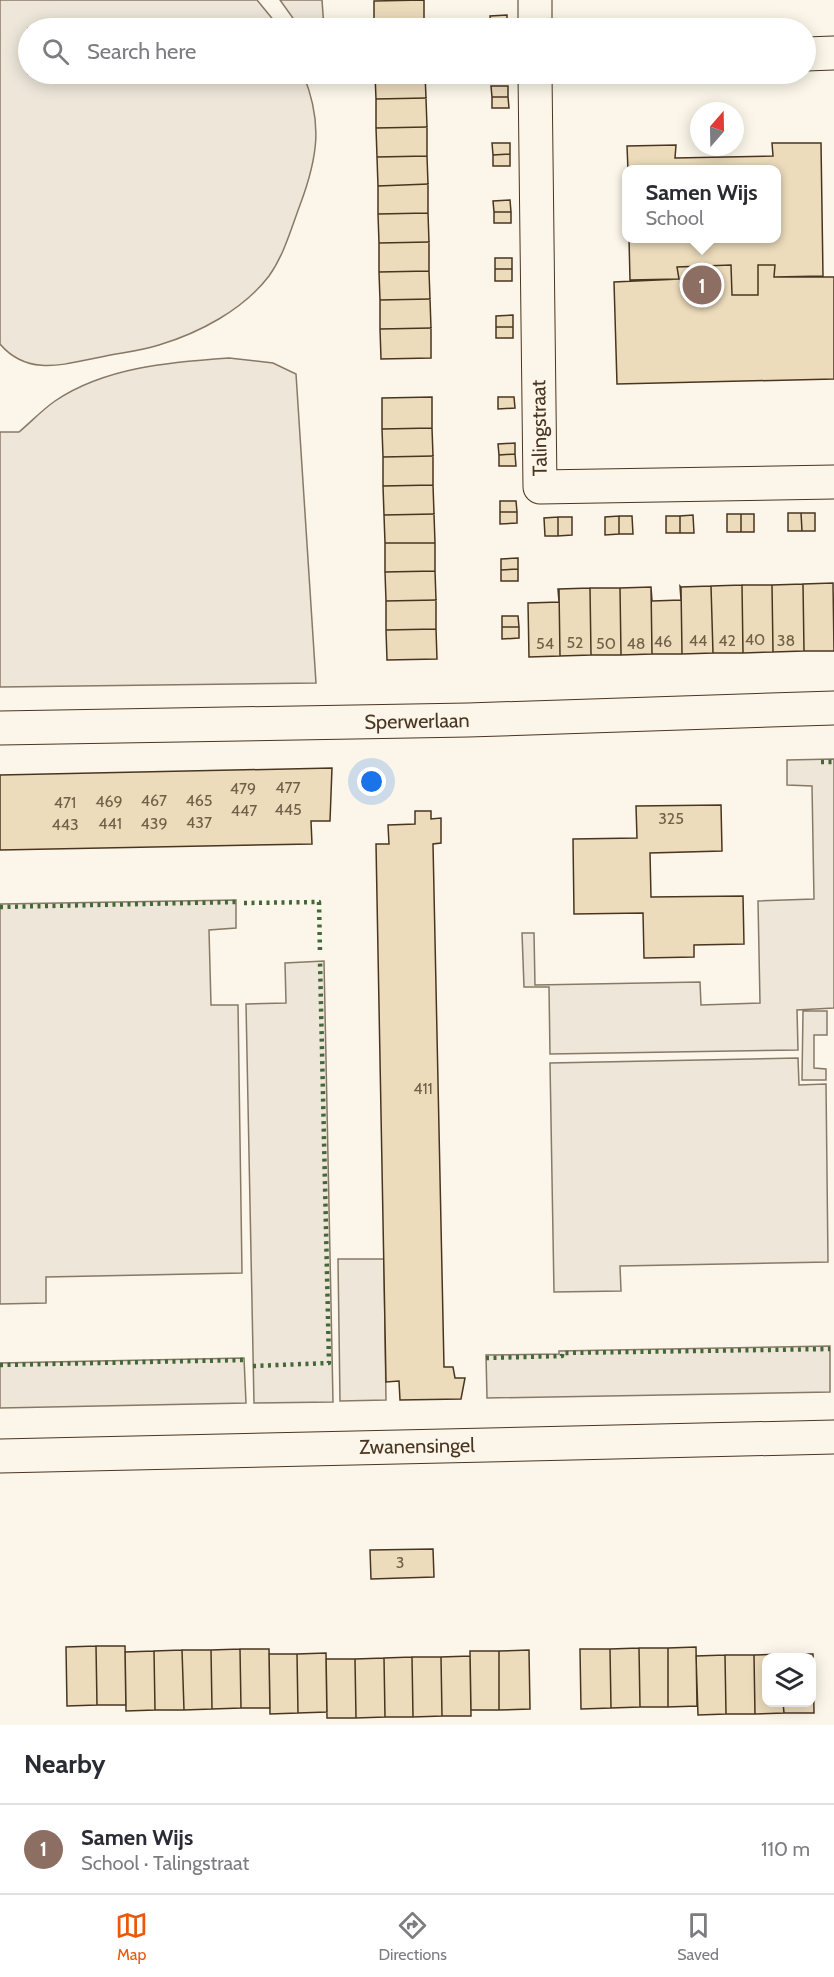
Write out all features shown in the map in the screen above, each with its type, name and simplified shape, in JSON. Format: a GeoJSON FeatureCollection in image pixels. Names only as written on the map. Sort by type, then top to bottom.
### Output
{"type":"FeatureCollection","features":[{"type":"Feature","properties":{"kind":"street"},"geometry":{"type":"LineString","coordinates":[[535,0],[535,18]]}},
{"type":"Feature","properties":{"kind":"street"},"geometry":{"type":"LineString","coordinates":[[816,53],[834,52]]}},
{"type":"Feature","properties":{"kind":"street","name":"Talingstraat"},"geometry":{"type":"LineString","coordinates":[[535,84],[540,487],[834,482]]}},
{"type":"Feature","properties":{"kind":"street","name":"Sperwerlaan"},"geometry":{"type":"LineString","coordinates":[[0,728],[468,720],[834,708]]}},
{"type":"Feature","properties":{"kind":"street","name":"Zwanensingel"},"geometry":{"type":"LineString","coordinates":[[0,1456],[834,1437]]}},
{"type":"Feature","properties":{"kind":"shaded area"},"geometry":{"type":"Polygon","coordinates":[[[0,0],[257,0],[272,18],[18,18],[18,84],[307,84],[314,108],[316,139],[306,188],[279,259],[269,276],[233,310],[205,327],[159,345],[61,365],[48,366],[23,361],[0,344],[0,0]]]}},
{"type":"Feature","properties":{"kind":"shaded area"},"geometry":{"type":"Polygon","coordinates":[[[280,0],[322,0],[323,18],[293,18],[280,0]]]}},
{"type":"Feature","properties":{"kind":"shaded area"},"geometry":{"type":"Polygon","coordinates":[[[229,358],[273,363],[296,374],[316,683],[0,687],[0,432],[19,432],[55,401],[95,380],[162,364],[229,358]]]}},
{"type":"Feature","properties":{"kind":"shaded area"},"geometry":{"type":"Polygon","coordinates":[[[834,759],[834,1008],[797,1010],[798,1050],[550,1054],[549,987],[524,987],[522,933],[534,933],[535,985],[700,982],[701,1005],[760,1003],[758,901],[814,899],[812,786],[787,785],[787,760],[834,759]]]}},
{"type":"Feature","properties":{"kind":"shaded area"},"geometry":{"type":"Polygon","coordinates":[[[236,900],[236,928],[209,930],[211,1005],[238,1005],[242,1273],[46,1277],[46,1303],[0,1304],[0,904],[236,900]]]}},
{"type":"Feature","properties":{"kind":"shaded area"},"geometry":{"type":"Polygon","coordinates":[[[324,961],[333,1402],[254,1403],[246,1004],[286,1003],[285,963],[324,961]]]}},
{"type":"Feature","properties":{"kind":"shaded area"},"geometry":{"type":"Polygon","coordinates":[[[803,1011],[827,1011],[827,1035],[814,1035],[814,1068],[826,1069],[826,1080],[802,1080],[803,1011]]]}},
{"type":"Feature","properties":{"kind":"shaded area"},"geometry":{"type":"Polygon","coordinates":[[[798,1058],[799,1085],[826,1084],[828,1262],[620,1266],[621,1291],[554,1292],[550,1063],[798,1058]]]}},
{"type":"Feature","properties":{"kind":"shaded area"},"geometry":{"type":"Polygon","coordinates":[[[338,1259],[384,1259],[386,1400],[340,1401],[338,1259]]]}},
{"type":"Feature","properties":{"kind":"shaded area"},"geometry":{"type":"Polygon","coordinates":[[[830,1346],[830,1392],[487,1398],[486,1355],[559,1354],[559,1351],[830,1346]]]}},
{"type":"Feature","properties":{"kind":"shaded area"},"geometry":{"type":"Polygon","coordinates":[[[244,1358],[246,1403],[0,1408],[0,1363],[244,1358]]]}},
{"type":"Feature","properties":{"kind":"building"},"geometry":{"type":"Polygon","coordinates":[[[424,0],[424,18],[374,18],[374,1],[424,0]]]}},
{"type":"Feature","properties":{"kind":"building"},"geometry":{"type":"Polygon","coordinates":[[[507,15],[507,18],[490,18],[490,16],[507,15]]]}},
{"type":"Feature","properties":{"kind":"building"},"geometry":{"type":"Polygon","coordinates":[[[375,84],[425,84],[426,98],[376,99],[375,84]]]}},
{"type":"Feature","properties":{"kind":"building"},"geometry":{"type":"Polygon","coordinates":[[[491,86],[508,86],[508,97],[492,97],[491,86]]]}},
{"type":"Feature","properties":{"kind":"building"},"geometry":{"type":"Polygon","coordinates":[[[492,97],[508,97],[509,108],[492,108],[492,97]]]}},
{"type":"Feature","properties":{"kind":"building"},"geometry":{"type":"Polygon","coordinates":[[[426,98],[427,127],[376,128],[376,99],[426,98]]]}},
{"type":"Feature","properties":{"kind":"building"},"geometry":{"type":"Polygon","coordinates":[[[427,127],[427,156],[377,157],[376,128],[427,127]]]}},
{"type":"Feature","properties":{"kind":"building"},"geometry":{"type":"Polygon","coordinates":[[[492,143],[510,143],[510,154],[493,155],[492,143]]]}},
{"type":"Feature","properties":{"kind":"building"},"geometry":{"type":"Polygon","coordinates":[[[772,143],[821,143],[823,276],[774,277],[775,265],[758,265],[758,295],[732,295],[731,265],[677,267],[679,279],[630,280],[629,243],[781,243],[781,165],[628,165],[627,146],[676,145],[675,158],[773,156],[772,143]]]}},
{"type":"Feature","properties":{"kind":"building"},"geometry":{"type":"Polygon","coordinates":[[[510,154],[510,166],[493,166],[493,155],[510,154]]]}},
{"type":"Feature","properties":{"kind":"building"},"geometry":{"type":"Polygon","coordinates":[[[427,156],[428,184],[378,186],[377,157],[427,156]]]}},
{"type":"Feature","properties":{"kind":"building"},"geometry":{"type":"Polygon","coordinates":[[[428,184],[428,213],[378,214],[378,186],[428,184]]]}},
{"type":"Feature","properties":{"kind":"building"},"geometry":{"type":"Polygon","coordinates":[[[510,200],[511,212],[494,212],[493,201],[510,200]]]}},
{"type":"Feature","properties":{"kind":"building"},"geometry":{"type":"Polygon","coordinates":[[[494,212],[511,212],[511,223],[494,223],[494,212]]]}},
{"type":"Feature","properties":{"kind":"building"},"geometry":{"type":"Polygon","coordinates":[[[428,213],[429,242],[379,243],[378,214],[428,213]]]}},
{"type":"Feature","properties":{"kind":"building"},"geometry":{"type":"Polygon","coordinates":[[[429,242],[429,271],[379,272],[379,243],[429,242]]]}},
{"type":"Feature","properties":{"kind":"building"},"geometry":{"type":"Polygon","coordinates":[[[495,258],[512,258],[512,269],[495,269],[495,258]]]}},
{"type":"Feature","properties":{"kind":"building"},"geometry":{"type":"Polygon","coordinates":[[[731,265],[732,295],[758,295],[758,265],[775,265],[774,277],[834,277],[834,379],[617,384],[614,282],[679,279],[677,267],[731,265]]]}},
{"type":"Feature","properties":{"kind":"building"},"geometry":{"type":"Polygon","coordinates":[[[495,269],[512,269],[512,281],[495,281],[495,269]]]}},
{"type":"Feature","properties":{"kind":"building"},"geometry":{"type":"Polygon","coordinates":[[[429,271],[430,299],[380,300],[379,272],[429,271]]]}},
{"type":"Feature","properties":{"kind":"building"},"geometry":{"type":"Polygon","coordinates":[[[430,299],[431,328],[380,329],[380,300],[430,299]]]}},
{"type":"Feature","properties":{"kind":"building"},"geometry":{"type":"Polygon","coordinates":[[[513,315],[513,327],[496,327],[496,316],[513,315]]]}},
{"type":"Feature","properties":{"kind":"building"},"geometry":{"type":"Polygon","coordinates":[[[496,327],[513,327],[513,338],[496,338],[496,327]]]}},
{"type":"Feature","properties":{"kind":"building"},"geometry":{"type":"Polygon","coordinates":[[[431,328],[431,358],[381,359],[380,329],[431,328]]]}},
{"type":"Feature","properties":{"kind":"building"},"geometry":{"type":"Polygon","coordinates":[[[432,397],[432,428],[382,429],[382,398],[432,397]]]}},
{"type":"Feature","properties":{"kind":"building"},"geometry":{"type":"Polygon","coordinates":[[[498,397],[514,397],[515,408],[498,409],[498,397]]]}},
{"type":"Feature","properties":{"kind":"building"},"geometry":{"type":"Polygon","coordinates":[[[432,428],[433,456],[383,457],[382,429],[432,428]]]}},
{"type":"Feature","properties":{"kind":"building"},"geometry":{"type":"Polygon","coordinates":[[[515,443],[515,454],[499,455],[498,444],[515,443]]]}},
{"type":"Feature","properties":{"kind":"building"},"geometry":{"type":"Polygon","coordinates":[[[515,454],[516,466],[499,466],[499,455],[515,454]]]}},
{"type":"Feature","properties":{"kind":"building"},"geometry":{"type":"Polygon","coordinates":[[[433,456],[433,485],[383,486],[383,457],[433,456]]]}},
{"type":"Feature","properties":{"kind":"building"},"geometry":{"type":"Polygon","coordinates":[[[433,485],[434,514],[384,515],[383,486],[433,485]]]}},
{"type":"Feature","properties":{"kind":"building"},"geometry":{"type":"Polygon","coordinates":[[[500,501],[516,501],[517,512],[500,512],[500,501]]]}},
{"type":"Feature","properties":{"kind":"building"},"geometry":{"type":"Polygon","coordinates":[[[500,512],[517,512],[517,523],[500,524],[500,512]]]}},
{"type":"Feature","properties":{"kind":"building"},"geometry":{"type":"Polygon","coordinates":[[[788,513],[801,513],[802,531],[788,531],[788,513]]]}},
{"type":"Feature","properties":{"kind":"building"},"geometry":{"type":"Polygon","coordinates":[[[801,513],[815,513],[815,531],[802,531],[801,513]]]}},
{"type":"Feature","properties":{"kind":"building"},"geometry":{"type":"Polygon","coordinates":[[[434,514],[435,543],[385,543],[384,515],[434,514]]]}},
{"type":"Feature","properties":{"kind":"building"},"geometry":{"type":"Polygon","coordinates":[[[727,514],[741,514],[741,532],[727,532],[727,514]]]}},
{"type":"Feature","properties":{"kind":"building"},"geometry":{"type":"Polygon","coordinates":[[[741,514],[754,514],[754,532],[741,532],[741,514]]]}},
{"type":"Feature","properties":{"kind":"building"},"geometry":{"type":"Polygon","coordinates":[[[693,515],[694,533],[680,533],[680,516],[693,515]]]}},
{"type":"Feature","properties":{"kind":"building"},"geometry":{"type":"Polygon","coordinates":[[[619,516],[632,516],[633,534],[619,534],[619,516]]]}},
{"type":"Feature","properties":{"kind":"building"},"geometry":{"type":"Polygon","coordinates":[[[619,516],[619,534],[605,535],[605,517],[619,516]]]}},
{"type":"Feature","properties":{"kind":"building"},"geometry":{"type":"Polygon","coordinates":[[[666,516],[680,516],[680,533],[666,533],[666,516]]]}},
{"type":"Feature","properties":{"kind":"building"},"geometry":{"type":"Polygon","coordinates":[[[558,517],[572,517],[572,535],[558,536],[558,517]]]}},
{"type":"Feature","properties":{"kind":"building"},"geometry":{"type":"Polygon","coordinates":[[[558,517],[558,536],[545,536],[544,518],[558,517]]]}},
{"type":"Feature","properties":{"kind":"building"},"geometry":{"type":"Polygon","coordinates":[[[385,543],[435,543],[435,571],[385,572],[385,543]]]}},
{"type":"Feature","properties":{"kind":"building"},"geometry":{"type":"Polygon","coordinates":[[[518,558],[518,569],[501,570],[501,559],[518,558]]]}},
{"type":"Feature","properties":{"kind":"building"},"geometry":{"type":"Polygon","coordinates":[[[518,569],[518,581],[501,581],[501,570],[518,569]]]}},
{"type":"Feature","properties":{"kind":"building"},"geometry":{"type":"Polygon","coordinates":[[[435,571],[436,600],[386,601],[385,572],[435,571]]]}},
{"type":"Feature","properties":{"kind":"building"},"geometry":{"type":"Polygon","coordinates":[[[833,583],[834,651],[804,651],[803,584],[833,583]]]}},
{"type":"Feature","properties":{"kind":"building"},"geometry":{"type":"Polygon","coordinates":[[[803,584],[804,651],[773,652],[772,585],[803,584]]]}},
{"type":"Feature","properties":{"kind":"building"},"geometry":{"type":"Polygon","coordinates":[[[742,585],[743,653],[713,653],[711,586],[742,585]]]}},
{"type":"Feature","properties":{"kind":"building"},"geometry":{"type":"Polygon","coordinates":[[[742,585],[772,585],[773,652],[743,653],[742,585]]]}},
{"type":"Feature","properties":{"kind":"building"},"geometry":{"type":"Polygon","coordinates":[[[711,586],[713,653],[682,654],[681,587],[711,586]]]}},
{"type":"Feature","properties":{"kind":"building"},"geometry":{"type":"Polygon","coordinates":[[[651,587],[652,601],[681,600],[681,587],[682,654],[652,654],[651,587]]]}},
{"type":"Feature","properties":{"kind":"building"},"geometry":{"type":"Polygon","coordinates":[[[651,587],[652,654],[621,655],[620,588],[651,587]]]}},
{"type":"Feature","properties":{"kind":"building"},"geometry":{"type":"Polygon","coordinates":[[[590,588],[620,588],[621,655],[591,655],[590,588]]]}},
{"type":"Feature","properties":{"kind":"building"},"geometry":{"type":"Polygon","coordinates":[[[590,588],[591,655],[560,656],[559,589],[590,588]]]}},
{"type":"Feature","properties":{"kind":"building"},"geometry":{"type":"Polygon","coordinates":[[[559,589],[560,656],[529,657],[528,603],[559,602],[559,589]]]}},
{"type":"Feature","properties":{"kind":"building"},"geometry":{"type":"Polygon","coordinates":[[[436,600],[436,629],[386,630],[386,601],[436,600]]]}},
{"type":"Feature","properties":{"kind":"building"},"geometry":{"type":"Polygon","coordinates":[[[502,616],[518,616],[519,627],[502,627],[502,616]]]}},
{"type":"Feature","properties":{"kind":"building"},"geometry":{"type":"Polygon","coordinates":[[[502,627],[519,627],[519,638],[502,639],[502,627]]]}},
{"type":"Feature","properties":{"kind":"building"},"geometry":{"type":"Polygon","coordinates":[[[436,629],[437,659],[387,660],[386,630],[436,629]]]}},
{"type":"Feature","properties":{"kind":"building"},"geometry":{"type":"Polygon","coordinates":[[[332,768],[330,821],[311,821],[312,844],[0,850],[0,775],[332,768]]]}},
{"type":"Feature","properties":{"kind":"building"},"geometry":{"type":"Polygon","coordinates":[[[721,805],[722,851],[650,853],[651,897],[743,896],[744,944],[694,945],[694,957],[644,958],[643,913],[574,914],[573,839],[637,838],[636,806],[721,805]]]}},
{"type":"Feature","properties":{"kind":"building"},"geometry":{"type":"Polygon","coordinates":[[[415,811],[431,811],[431,819],[441,818],[441,843],[433,844],[444,1367],[453,1367],[455,1378],[465,1378],[461,1399],[400,1400],[399,1381],[386,1382],[376,844],[389,844],[388,825],[415,824],[415,811]]]}},
{"type":"Feature","properties":{"kind":"building"},"geometry":{"type":"Polygon","coordinates":[[[433,1549],[434,1577],[371,1579],[370,1550],[433,1549]]]}},
{"type":"Feature","properties":{"kind":"building"},"geometry":{"type":"Polygon","coordinates":[[[96,1646],[125,1646],[126,1705],[97,1705],[96,1646]]]}},
{"type":"Feature","properties":{"kind":"building"},"geometry":{"type":"Polygon","coordinates":[[[96,1646],[97,1705],[67,1706],[66,1647],[96,1646]]]}},
{"type":"Feature","properties":{"kind":"building"},"geometry":{"type":"Polygon","coordinates":[[[696,1647],[697,1706],[668,1707],[668,1648],[696,1647]]]}},
{"type":"Feature","properties":{"kind":"building"},"geometry":{"type":"Polygon","coordinates":[[[639,1648],[640,1707],[611,1708],[610,1649],[639,1648]]]}},
{"type":"Feature","properties":{"kind":"building"},"geometry":{"type":"Polygon","coordinates":[[[639,1648],[668,1648],[668,1707],[640,1707],[639,1648]]]}},
{"type":"Feature","properties":{"kind":"building"},"geometry":{"type":"Polygon","coordinates":[[[240,1649],[241,1708],[212,1709],[211,1650],[240,1649]]]}},
{"type":"Feature","properties":{"kind":"building"},"geometry":{"type":"Polygon","coordinates":[[[240,1649],[269,1649],[270,1708],[241,1708],[240,1649]]]}},
{"type":"Feature","properties":{"kind":"building"},"geometry":{"type":"Polygon","coordinates":[[[580,1649],[610,1649],[611,1708],[581,1709],[580,1649]]]}},
{"type":"Feature","properties":{"kind":"building"},"geometry":{"type":"Polygon","coordinates":[[[182,1650],[184,1710],[155,1710],[154,1651],[182,1650]]]}},
{"type":"Feature","properties":{"kind":"building"},"geometry":{"type":"Polygon","coordinates":[[[182,1650],[211,1650],[212,1709],[184,1710],[182,1650]]]}},
{"type":"Feature","properties":{"kind":"building"},"geometry":{"type":"Polygon","coordinates":[[[529,1650],[530,1709],[499,1710],[499,1651],[529,1650]]]}},
{"type":"Feature","properties":{"kind":"building"},"geometry":{"type":"Polygon","coordinates":[[[154,1651],[155,1710],[126,1711],[125,1652],[154,1651]]]}},
{"type":"Feature","properties":{"kind":"building"},"geometry":{"type":"Polygon","coordinates":[[[470,1651],[499,1651],[499,1710],[471,1710],[470,1651]]]}},
{"type":"Feature","properties":{"kind":"building"},"geometry":{"type":"Polygon","coordinates":[[[326,1653],[327,1712],[298,1713],[297,1654],[326,1653]]]}},
{"type":"Feature","properties":{"kind":"building"},"geometry":{"type":"Polygon","coordinates":[[[269,1654],[297,1654],[298,1713],[270,1714],[269,1654]]]}},
{"type":"Feature","properties":{"kind":"building"},"geometry":{"type":"Polygon","coordinates":[[[725,1655],[726,1714],[698,1715],[696,1656],[725,1655]]]}},
{"type":"Feature","properties":{"kind":"building"},"geometry":{"type":"Polygon","coordinates":[[[725,1655],[754,1655],[755,1714],[726,1714],[725,1655]]]}},
{"type":"Feature","properties":{"kind":"building"},"geometry":{"type":"Polygon","coordinates":[[[754,1655],[762,1655],[762,1707],[783,1707],[784,1713],[755,1714],[754,1655]]]}},
{"type":"Feature","properties":{"kind":"building"},"geometry":{"type":"Polygon","coordinates":[[[470,1656],[471,1716],[442,1716],[441,1657],[470,1656]]]}},
{"type":"Feature","properties":{"kind":"building"},"geometry":{"type":"Polygon","coordinates":[[[412,1657],[413,1717],[385,1717],[384,1658],[412,1657]]]}},
{"type":"Feature","properties":{"kind":"building"},"geometry":{"type":"Polygon","coordinates":[[[412,1657],[441,1657],[442,1716],[413,1717],[412,1657]]]}},
{"type":"Feature","properties":{"kind":"building"},"geometry":{"type":"Polygon","coordinates":[[[384,1658],[385,1717],[356,1718],[355,1659],[384,1658]]]}},
{"type":"Feature","properties":{"kind":"building"},"geometry":{"type":"Polygon","coordinates":[[[326,1659],[355,1659],[356,1718],[327,1718],[326,1659]]]}},
{"type":"Feature","properties":{"kind":"building"},"geometry":{"type":"Polygon","coordinates":[[[783,1707],[814,1707],[814,1713],[784,1713],[783,1707]]]}},
{"type":"Feature","properties":{"kind":"hedge"},"geometry":{"type":"LineString","coordinates":[[821,762],[834,762]]}},
{"type":"Feature","properties":{"kind":"hedge"},"geometry":{"type":"LineString","coordinates":[[0,907],[236,902]]}},
{"type":"Feature","properties":{"kind":"hedge"},"geometry":{"type":"LineString","coordinates":[[244,903],[319,902],[320,953]]}},
{"type":"Feature","properties":{"kind":"hedge"},"geometry":{"type":"LineString","coordinates":[[253,1366],[329,1363],[320,961]]}},
{"type":"Feature","properties":{"kind":"hedge"},"geometry":{"type":"LineString","coordinates":[[486,1358],[562,1356],[562,1353],[830,1349]]}},
{"type":"Feature","properties":{"kind":"hedge"},"geometry":{"type":"LineString","coordinates":[[0,1365],[244,1360]]}},
{"type":"Feature","properties":{"kind":"place","name":"Samen Wijs"},"geometry":{"type":"Point","coordinates":[702,285]}}]}
